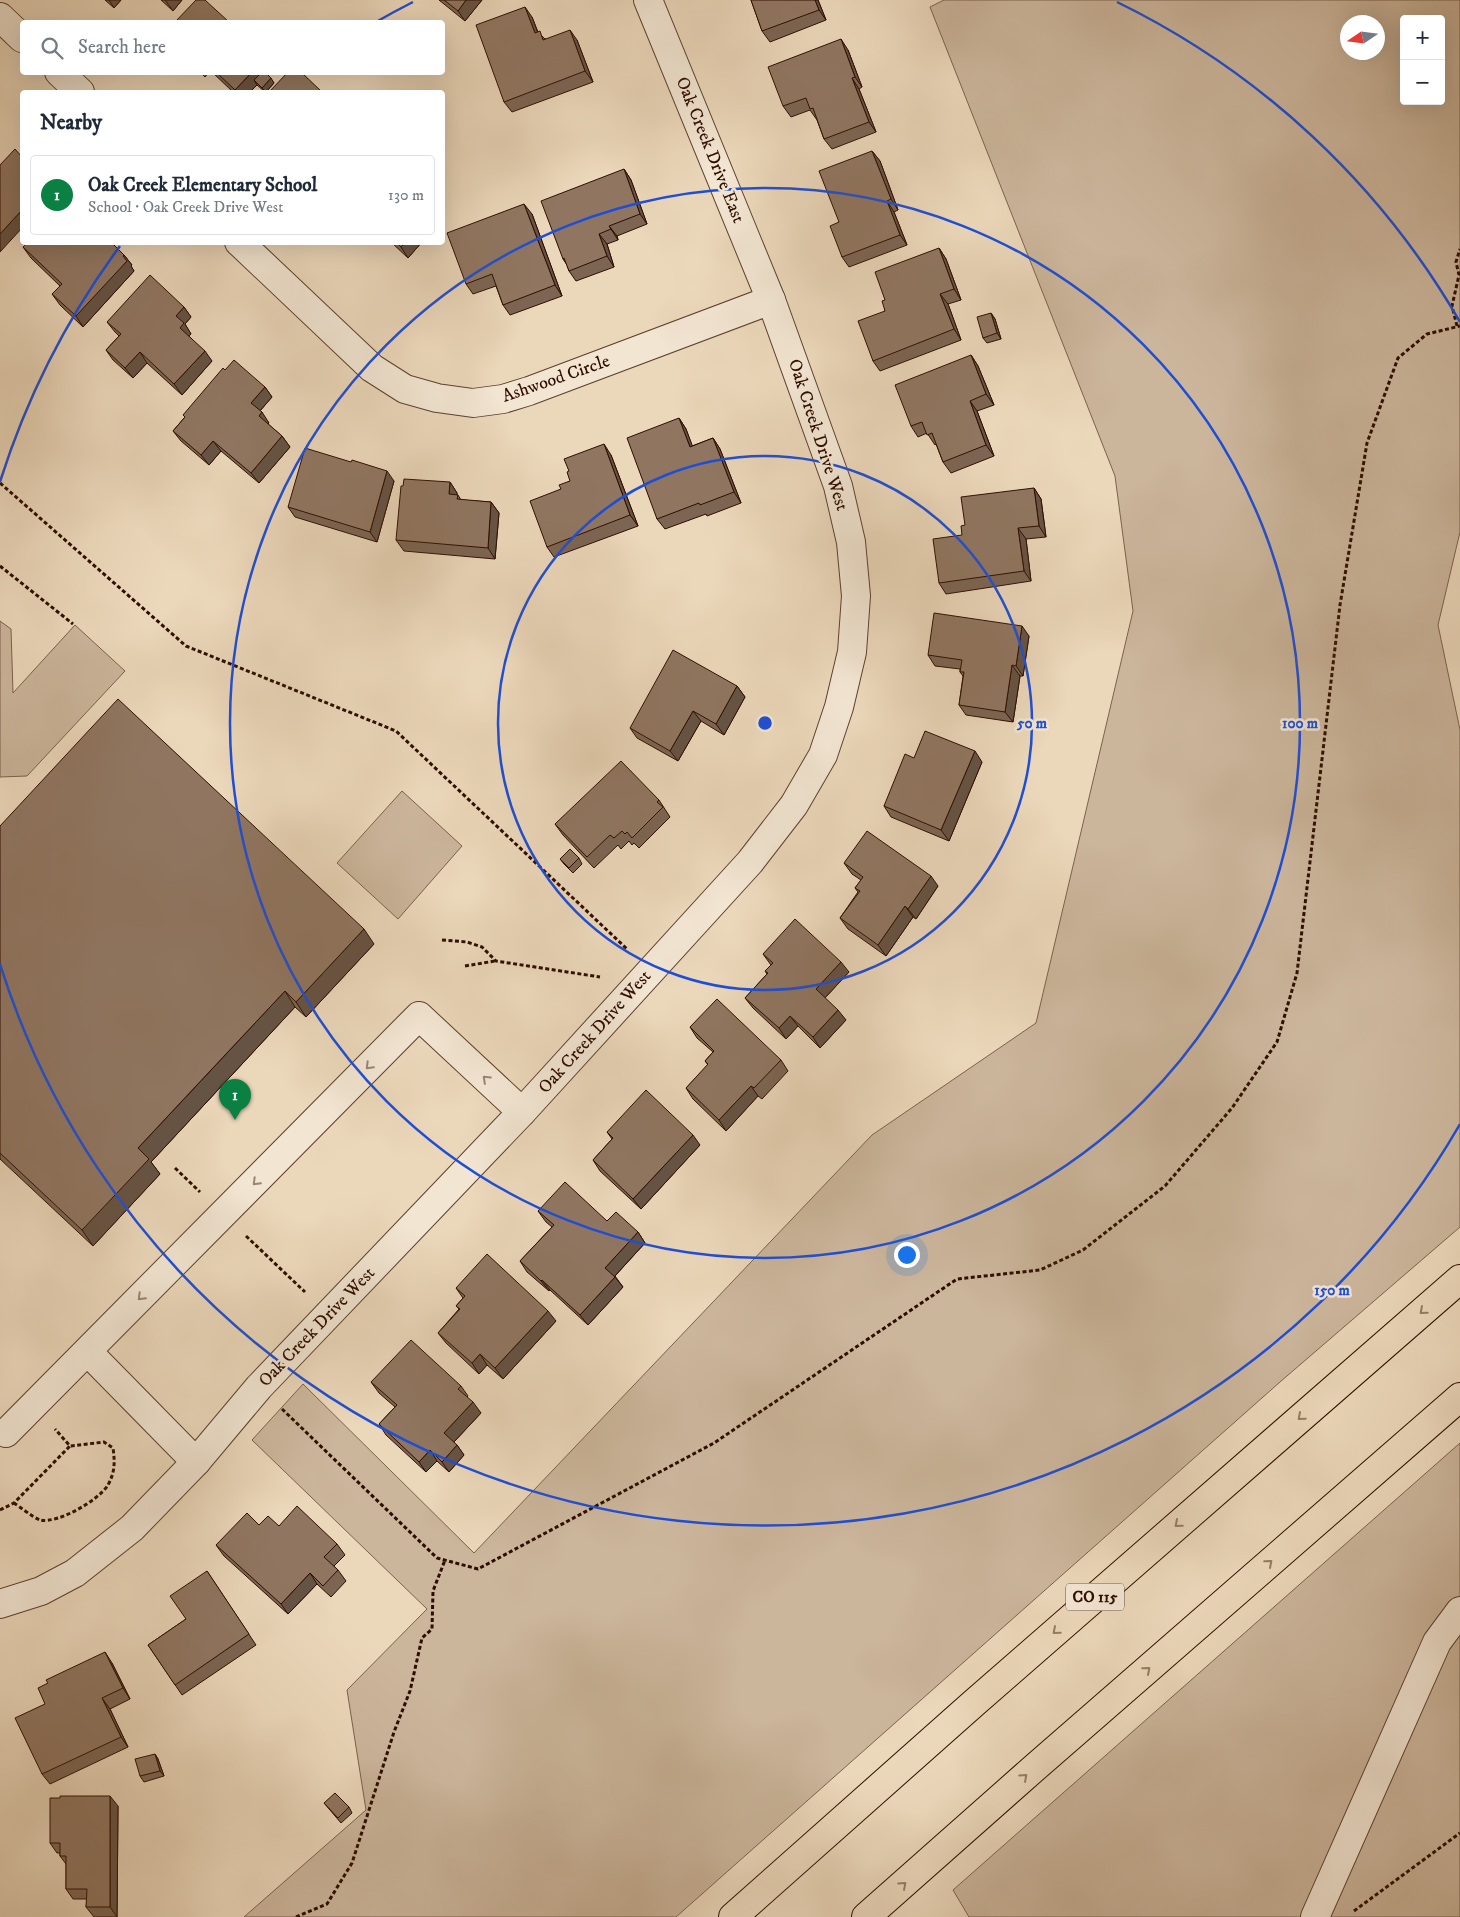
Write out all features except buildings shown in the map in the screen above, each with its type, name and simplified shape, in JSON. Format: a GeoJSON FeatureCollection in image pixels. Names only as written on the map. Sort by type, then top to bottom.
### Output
{"type":"FeatureCollection","features":[{"type":"Feature","properties":{"kind":"highway","name":"CO 115"},"geometry":{"type":"LineString","coordinates":[[733,1917],[974,1703],[1460,1279]]}},
{"type":"Feature","properties":{"kind":"highway"},"geometry":{"type":"LineString","coordinates":[[866,1917],[1460,1396]]}},
{"type":"Feature","properties":{"kind":"street","name":"Oak Creek Drive East"},"geometry":{"type":"LineString","coordinates":[[648,0],[772,300]]}},
{"type":"Feature","properties":{"kind":"street"},"geometry":{"type":"LineString","coordinates":[[0,17],[20,36]]}},
{"type":"Feature","properties":{"kind":"street"},"geometry":{"type":"LineString","coordinates":[[62,75],[78,90]]}},
{"type":"Feature","properties":{"kind":"street","name":"Ashwood Circle"},"geometry":{"type":"LineString","coordinates":[[242,245],[372,368],[405,388],[437,398],[473,403],[503,399],[529,391],[772,300]]}},
{"type":"Feature","properties":{"kind":"street","name":"Oak Creek Drive West"},"geometry":{"type":"LineString","coordinates":[[0,1604],[41,1591],[75,1573],[132,1528],[196,1462],[259,1387],[522,1112],[750,862],[794,805],[823,755],[839,707],[852,652],[856,605],[851,542],[838,486],[772,300]]}},
{"type":"Feature","properties":{"kind":"street"},"geometry":{"type":"LineString","coordinates":[[6,1433],[419,1016],[522,1112]]}},
{"type":"Feature","properties":{"kind":"street"},"geometry":{"type":"LineString","coordinates":[[88,1352],[196,1462]]}},
{"type":"Feature","properties":{"kind":"street"},"geometry":{"type":"LineString","coordinates":[[1315,1917],[1436,1642],[1460,1611]]}},
{"type":"Feature","properties":{"kind":"path"},"geometry":{"type":"LineString","coordinates":[[259,1387],[437,1558],[478,1570],[714,1444],[957,1279],[1040,1270],[1083,1250],[1165,1186],[1232,1108],[1277,1042],[1297,973],[1340,605],[1368,443],[1398,358],[1427,334],[1458,326],[1452,306],[1459,275],[1456,262],[1460,249]]}},
{"type":"Feature","properties":{"kind":"path"},"geometry":{"type":"LineString","coordinates":[[0,483],[186,646],[396,731],[628,949]]}},
{"type":"Feature","properties":{"kind":"path"},"geometry":{"type":"LineString","coordinates":[[0,566],[72,624]]}},
{"type":"Feature","properties":{"kind":"path"},"geometry":{"type":"LineString","coordinates":[[442,940],[467,942],[482,947],[496,961]]}},
{"type":"Feature","properties":{"kind":"path"},"geometry":{"type":"LineString","coordinates":[[465,966],[496,961],[601,977]]}},
{"type":"Feature","properties":{"kind":"path"},"geometry":{"type":"LineString","coordinates":[[55,1429],[70,1446]]}},
{"type":"Feature","properties":{"kind":"path"},"geometry":{"type":"LineString","coordinates":[[0,1510],[14,1503],[70,1446],[104,1442],[113,1448],[116,1463],[107,1486],[86,1506],[62,1517],[40,1520],[14,1503]]}},
{"type":"Feature","properties":{"kind":"path"},"geometry":{"type":"LineString","coordinates":[[296,1917],[327,1904],[352,1863],[394,1732],[410,1691],[422,1638],[432,1629],[433,1590],[445,1560]]}},
{"type":"Feature","properties":{"kind":"path"},"geometry":{"type":"LineString","coordinates":[[1353,1912],[1460,1833]]}},
{"type":"Feature","properties":{"kind":"shaded area"},"geometry":{"type":"Polygon","coordinates":[[[944,0],[1460,0],[1460,532],[1438,625],[1460,730],[1460,1227],[1280,1382],[676,1917],[244,1917],[366,1810],[347,1690],[427,1609],[252,1440],[303,1384],[474,1553],[872,1135],[1036,1023],[1133,611],[1115,476],[930,7],[944,0]]]}},
{"type":"Feature","properties":{"kind":"shaded area"},"geometry":{"type":"Polygon","coordinates":[[[0,621],[11,629],[13,693],[75,625],[125,671],[27,776],[0,777],[0,621]]]}},
{"type":"Feature","properties":{"kind":"shaded area"},"geometry":{"type":"Polygon","coordinates":[[[402,791],[462,846],[398,919],[337,863],[402,791]]]}},
{"type":"Feature","properties":{"kind":"shaded area"},"geometry":{"type":"Polygon","coordinates":[[[1460,1443],[1460,1917],[969,1917],[953,1890],[1460,1443]]]}},
{"type":"Feature","properties":{"kind":"place","name":"Oak Creek Elementary School"},"geometry":{"type":"Point","coordinates":[235,1120]}}]}
